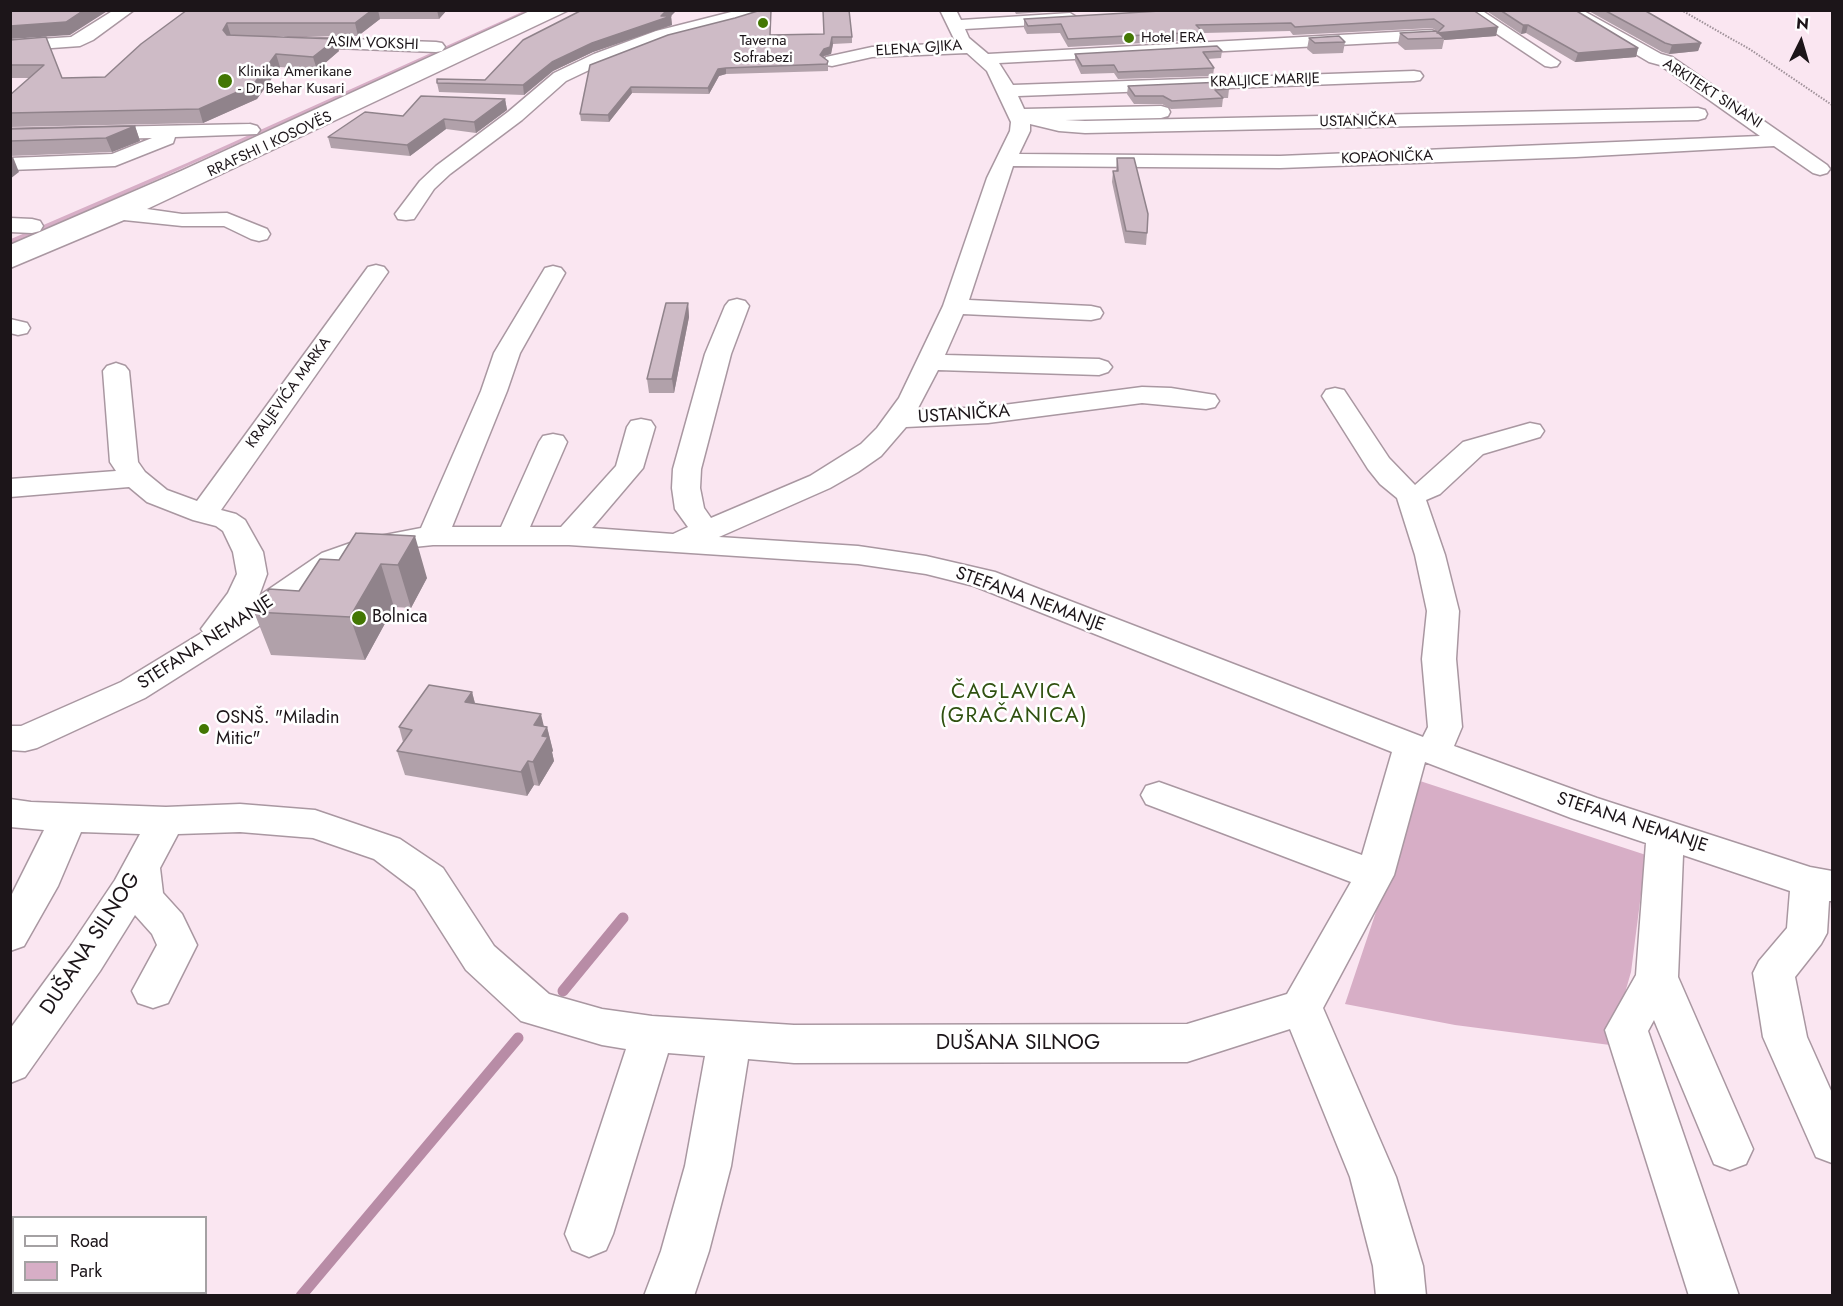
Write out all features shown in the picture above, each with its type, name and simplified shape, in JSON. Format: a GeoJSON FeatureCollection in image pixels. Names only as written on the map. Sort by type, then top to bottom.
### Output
{"type":"FeatureCollection","features":[{"type":"Feature","properties":{"kind":"main road"},"geometry":{"type":"LineString","coordinates":[[10,46],[74,42],[126,10]]}},
{"type":"Feature","properties":{"kind":"main road","name":"RRAFSHI I KOSOVËS"},"geometry":{"type":"LineString","coordinates":[[10,235],[21,226],[217,145],[517,10]]}},
{"type":"Feature","properties":{"kind":"main road","name":"RRAFSHI I KOSOVËS"},"geometry":{"type":"LineString","coordinates":[[10,253],[546,10]]}},
{"type":"Feature","properties":{"kind":"main road","name":"RRAFSHI I KOSOVËS"},"geometry":{"type":"LineString","coordinates":[[10,261],[120,213],[561,10]]}},
{"type":"Feature","properties":{"kind":"main road"},"geometry":{"type":"LineString","coordinates":[[406,214],[422,192],[443,170],[515,116],[527,103],[560,77],[600,58],[662,35],[760,10]]}},
{"type":"Feature","properties":{"kind":"main road"},"geometry":{"type":"LineString","coordinates":[[1469,10],[1551,63]]}},
{"type":"Feature","properties":{"kind":"main road","name":"ARKITEKT SINANI"},"geometry":{"type":"LineString","coordinates":[[1569,10],[1655,58],[1666,61],[1820,169]]}},
{"type":"Feature","properties":{"kind":"main road"},"geometry":{"type":"LineString","coordinates":[[952,18],[1086,17]]}},
{"type":"Feature","properties":{"kind":"main road","name":"ELENA GJIKA"},"geometry":{"type":"LineString","coordinates":[[952,18],[976,53]]}},
{"type":"Feature","properties":{"kind":"main road"},"geometry":{"type":"LineString","coordinates":[[976,53],[1070,53],[1432,35]]}},
{"type":"Feature","properties":{"kind":"main road","name":"ASIM VOKSHI"},"geometry":{"type":"LineString","coordinates":[[268,42],[338,42],[436,47]]}},
{"type":"Feature","properties":{"kind":"main road","name":"ELENA GJIKA"},"geometry":{"type":"LineString","coordinates":[[831,61],[872,52],[976,53]]}},
{"type":"Feature","properties":{"kind":"main road"},"geometry":{"type":"LineString","coordinates":[[976,53],[994,68],[1015,106]]}},
{"type":"Feature","properties":{"kind":"main road","name":"KRALJICE MARIJE"},"geometry":{"type":"LineString","coordinates":[[1015,106],[1414,76]]}},
{"type":"Feature","properties":{"kind":"main road"},"geometry":{"type":"LineString","coordinates":[[371,98],[416,99]]}},
{"type":"Feature","properties":{"kind":"main road"},"geometry":{"type":"LineString","coordinates":[[505,102],[527,103]]}},
{"type":"Feature","properties":{"kind":"main road"},"geometry":{"type":"LineString","coordinates":[[1015,106],[1115,110]]}},
{"type":"Feature","properties":{"kind":"main road"},"geometry":{"type":"LineString","coordinates":[[1015,106],[1161,112]]}},
{"type":"Feature","properties":{"kind":"main road","name":"USTANIČKA"},"geometry":{"type":"LineString","coordinates":[[1015,106],[1059,125],[1085,127],[1698,114]]}},
{"type":"Feature","properties":{"kind":"main road","name":"USTANIČKA"},"geometry":{"type":"LineString","coordinates":[[677,543],[820,482],[871,450],[900,419],[930,362],[955,306],[997,178],[1020,131],[1021,122],[1015,106]]}},
{"type":"Feature","properties":{"kind":"main road"},"geometry":{"type":"LineString","coordinates":[[10,135],[250,130]]}},
{"type":"Feature","properties":{"kind":"main road"},"geometry":{"type":"LineString","coordinates":[[10,164],[115,160],[172,136]]}},
{"type":"Feature","properties":{"kind":"main road","name":"KOPAONIČKA"},"geometry":{"type":"LineString","coordinates":[[1005,160],[1280,162],[1769,141]]}},
{"type":"Feature","properties":{"kind":"main road"},"geometry":{"type":"LineString","coordinates":[[147,147],[217,145]]}},
{"type":"Feature","properties":{"kind":"main road"},"geometry":{"type":"LineString","coordinates":[[120,213],[182,220],[227,219],[259,234]]}},
{"type":"Feature","properties":{"kind":"main road"},"geometry":{"type":"LineString","coordinates":[[10,279],[34,269],[45,256],[33,251]]}},
{"type":"Feature","properties":{"kind":"main road","name":"KRALJEVIĆA MARKA"},"geometry":{"type":"LineString","coordinates":[[203,514],[376,272]]}},
{"type":"Feature","properties":{"kind":"main road"},"geometry":{"type":"LineString","coordinates":[[433,536],[494,391],[507,353],[553,273]]}},
{"type":"Feature","properties":{"kind":"main road"},"geometry":{"type":"LineString","coordinates":[[707,532],[690,508],[686,488],[687,469],[718,354],[736,306]]}},
{"type":"Feature","properties":{"kind":"main road"},"geometry":{"type":"LineString","coordinates":[[955,306],[1091,313]]}},
{"type":"Feature","properties":{"kind":"main road"},"geometry":{"type":"LineString","coordinates":[[930,362],[1099,367]]}},
{"type":"Feature","properties":{"kind":"main road"},"geometry":{"type":"LineString","coordinates":[[116,371],[124,462],[135,478],[157,496],[203,514],[226,520],[235,526],[248,552],[252,574],[243,596],[204,644]]}},
{"type":"Feature","properties":{"kind":"main road","name":"USTANIČKA"},"geometry":{"type":"LineString","coordinates":[[900,419],[988,415],[1142,396],[1171,396],[1206,401]]}},
{"type":"Feature","properties":{"kind":"main road"},"geometry":{"type":"LineString","coordinates":[[1335,396],[1378,463],[1390,478],[1410,495],[1430,555],[1443,611],[1439,659],[1445,727],[1423,749],[1375,875],[1302,1007],[1373,1177],[1398,1266],[1401,1296]]}},
{"type":"Feature","properties":{"kind":"main road"},"geometry":{"type":"LineString","coordinates":[[569,536],[629,468],[641,427]]}},
{"type":"Feature","properties":{"kind":"main road"},"geometry":{"type":"LineString","coordinates":[[1410,495],[1430,488],[1473,448],[1530,431]]}},
{"type":"Feature","properties":{"kind":"main road"},"geometry":{"type":"LineString","coordinates":[[512,534],[553,442]]}},
{"type":"Feature","properties":{"kind":"main road"},"geometry":{"type":"LineString","coordinates":[[10,488],[135,478]]}},
{"type":"Feature","properties":{"kind":"main road","name":"STEFANA NEMANJE"},"geometry":{"type":"LineString","coordinates":[[15,744],[133,690],[251,617],[333,560],[370,546],[433,536],[512,534],[858,555],[927,565],[984,579],[1423,749],[1584,808],[1821,884]]}},
{"type":"Feature","properties":{"kind":"main road"},"geometry":{"type":"LineString","coordinates":[[1159,795],[1375,875]]}},
{"type":"Feature","properties":{"kind":"main road","name":"DUŠANA SILNOG"},"geometry":{"type":"LineString","coordinates":[[10,813],[68,818],[166,821],[240,818],[315,824],[387,849],[429,879],[480,958],[536,1008],[602,1027],[652,1034],[794,1044],[1187,1043],[1302,1007]]}},
{"type":"Feature","properties":{"kind":"main road"},"geometry":{"type":"LineString","coordinates":[[10,935],[38,886],[68,818]]}},
{"type":"Feature","properties":{"kind":"main road","name":"DUŠANA SILNOG"},"geometry":{"type":"LineString","coordinates":[[10,1064],[85,958],[141,868],[166,821]]}},
{"type":"Feature","properties":{"kind":"main road"},"geometry":{"type":"LineString","coordinates":[[1665,834],[1657,977],[1730,1149]]}},
{"type":"Feature","properties":{"kind":"main road"},"geometry":{"type":"LineString","coordinates":[[141,868],[144,898],[168,925],[177,945],[153,991]]}},
{"type":"Feature","properties":{"kind":"main road"},"geometry":{"type":"LineString","coordinates":[[1821,884],[1807,933],[1774,973],[1785,1037],[1833,1142]]}},
{"type":"Feature","properties":{"kind":"main road"},"geometry":{"type":"LineString","coordinates":[[1657,977],[1626,1030],[1714,1296]]}},
{"type":"Feature","properties":{"kind":"main road"},"geometry":{"type":"LineString","coordinates":[[589,1234],[652,1034]]}},
{"type":"Feature","properties":{"kind":"main road"},"geometry":{"type":"LineString","coordinates":[[669,1296],[686,1251],[708,1166],[730,1040]]}},
{"type":"Feature","properties":{"kind":"path"},"geometry":{"type":"LineString","coordinates":[[1681,10],[1751,50],[1833,105]]}},
{"type":"Feature","properties":{"kind":"green space"},"geometry":{"type":"Polygon","coordinates":[[[524,11],[533,11],[11,245],[11,239],[187,163],[524,11]]]}},
{"type":"Feature","properties":{"kind":"green space"},"geometry":{"type":"Polygon","coordinates":[[[1420,781],[1646,855],[1631,972],[1610,1045],[1455,1025],[1345,1004],[1420,781]]]}},
{"type":"Feature","properties":{"kind":"building"},"geometry":{"type":"Polygon","coordinates":[[[10,10],[84,10],[66,22],[10,26],[10,10]]]}},
{"type":"Feature","properties":{"kind":"building"},"geometry":{"type":"Polygon","coordinates":[[[187,10],[372,10],[355,23],[227,23],[223,30],[227,35],[336,39],[313,57],[276,54],[253,85],[199,109],[10,113],[10,95],[44,65],[10,65],[10,40],[46,37],[62,78],[105,77],[141,44],[187,10]]]}},
{"type":"Feature","properties":{"kind":"building"},"geometry":{"type":"Polygon","coordinates":[[[582,10],[667,10],[661,16],[671,16],[592,43],[552,62],[523,85],[437,83],[437,79],[485,80],[523,40],[582,10]]]}},
{"type":"Feature","properties":{"kind":"building"},"geometry":{"type":"Polygon","coordinates":[[[761,10],[771,10],[770,35],[824,34],[823,10],[849,10],[852,37],[832,37],[830,47],[824,49],[820,55],[828,61],[827,64],[718,69],[708,88],[631,87],[608,115],[580,114],[590,65],[668,35],[761,10]]]}},
{"type":"Feature","properties":{"kind":"building"},"geometry":{"type":"Polygon","coordinates":[[[1177,10],[1473,10],[1498,27],[1437,33],[1444,26],[1434,19],[1295,27],[1291,23],[1196,25],[1203,32],[1068,39],[1061,24],[1028,26],[1024,19],[1177,10]]]}},
{"type":"Feature","properties":{"kind":"building"},"geometry":{"type":"Polygon","coordinates":[[[1500,10],[1575,10],[1638,48],[1578,53],[1528,25],[1523,25],[1500,10]]]}},
{"type":"Feature","properties":{"kind":"building"},"geometry":{"type":"Polygon","coordinates":[[[1604,10],[1644,10],[1701,43],[1672,45],[1665,43],[1604,10]]]}},
{"type":"Feature","properties":{"kind":"building"},"geometry":{"type":"Polygon","coordinates":[[[1436,31],[1444,38],[1408,39],[1400,33],[1436,31]]]}},
{"type":"Feature","properties":{"kind":"building"},"geometry":{"type":"Polygon","coordinates":[[[1339,36],[1345,42],[1315,43],[1309,38],[1339,36]]]}},
{"type":"Feature","properties":{"kind":"building"},"geometry":{"type":"Polygon","coordinates":[[[1217,46],[1222,51],[1203,52],[1214,68],[1118,72],[1114,65],[1082,66],[1075,54],[1217,46]]]}},
{"type":"Feature","properties":{"kind":"building"},"geometry":{"type":"Polygon","coordinates":[[[1224,82],[1229,89],[1215,90],[1223,98],[1172,101],[1163,96],[1135,96],[1128,86],[1224,82]]]}},
{"type":"Feature","properties":{"kind":"building"},"geometry":{"type":"Polygon","coordinates":[[[421,96],[505,99],[474,122],[444,119],[407,145],[328,137],[365,112],[403,116],[421,96]]]}},
{"type":"Feature","properties":{"kind":"building"},"geometry":{"type":"Polygon","coordinates":[[[135,126],[106,138],[10,141],[10,129],[135,126]]]}},
{"type":"Feature","properties":{"kind":"building"},"geometry":{"type":"Polygon","coordinates":[[[1117,158],[1134,158],[1148,214],[1147,233],[1126,231],[1113,171],[1118,171],[1117,158]]]}},
{"type":"Feature","properties":{"kind":"building"},"geometry":{"type":"Polygon","coordinates":[[[666,303],[688,303],[672,379],[647,379],[666,303]]]}},
{"type":"Feature","properties":{"kind":"building"},"geometry":{"type":"Polygon","coordinates":[[[356,533],[415,536],[398,565],[381,564],[350,617],[254,612],[269,589],[299,591],[320,559],[339,560],[356,533]]]}},
{"type":"Feature","properties":{"kind":"building"},"geometry":{"type":"Polygon","coordinates":[[[429,685],[472,692],[465,702],[541,714],[534,725],[547,727],[542,736],[548,737],[533,762],[528,761],[521,772],[397,751],[412,730],[399,727],[429,685]]]}},
{"type":"Feature","properties":{"kind":"waterway"},"geometry":{"type":"LineString","coordinates":[[563,991],[623,918]]}},
{"type":"Feature","properties":{"kind":"waterway"},"geometry":{"type":"LineString","coordinates":[[301,1296],[518,1038]]}},
{"type":"Feature","properties":{"kind":"place","name":"Taverna Sofrabezi"},"geometry":{"type":"Point","coordinates":[763,23]}},
{"type":"Feature","properties":{"kind":"place","name":"Hotel ERA"},"geometry":{"type":"Point","coordinates":[1129,38]}},
{"type":"Feature","properties":{"kind":"place","name":"Klinika Amerikane - Dr Behar Kusari"},"geometry":{"type":"Point","coordinates":[225,81]}},
{"type":"Feature","properties":{"kind":"place","name":"Bolnica"},"geometry":{"type":"Point","coordinates":[359,618]}},
{"type":"Feature","properties":{"kind":"place","name":"OSNŠ. \"Miladin Mitic\""},"geometry":{"type":"Point","coordinates":[204,729]}},
{"type":"Feature","properties":{"kind":"district","name":"ČAGLAVICA (GRAČANICA)"},"geometry":{"type":"Point","coordinates":[1014,705]}}]}
